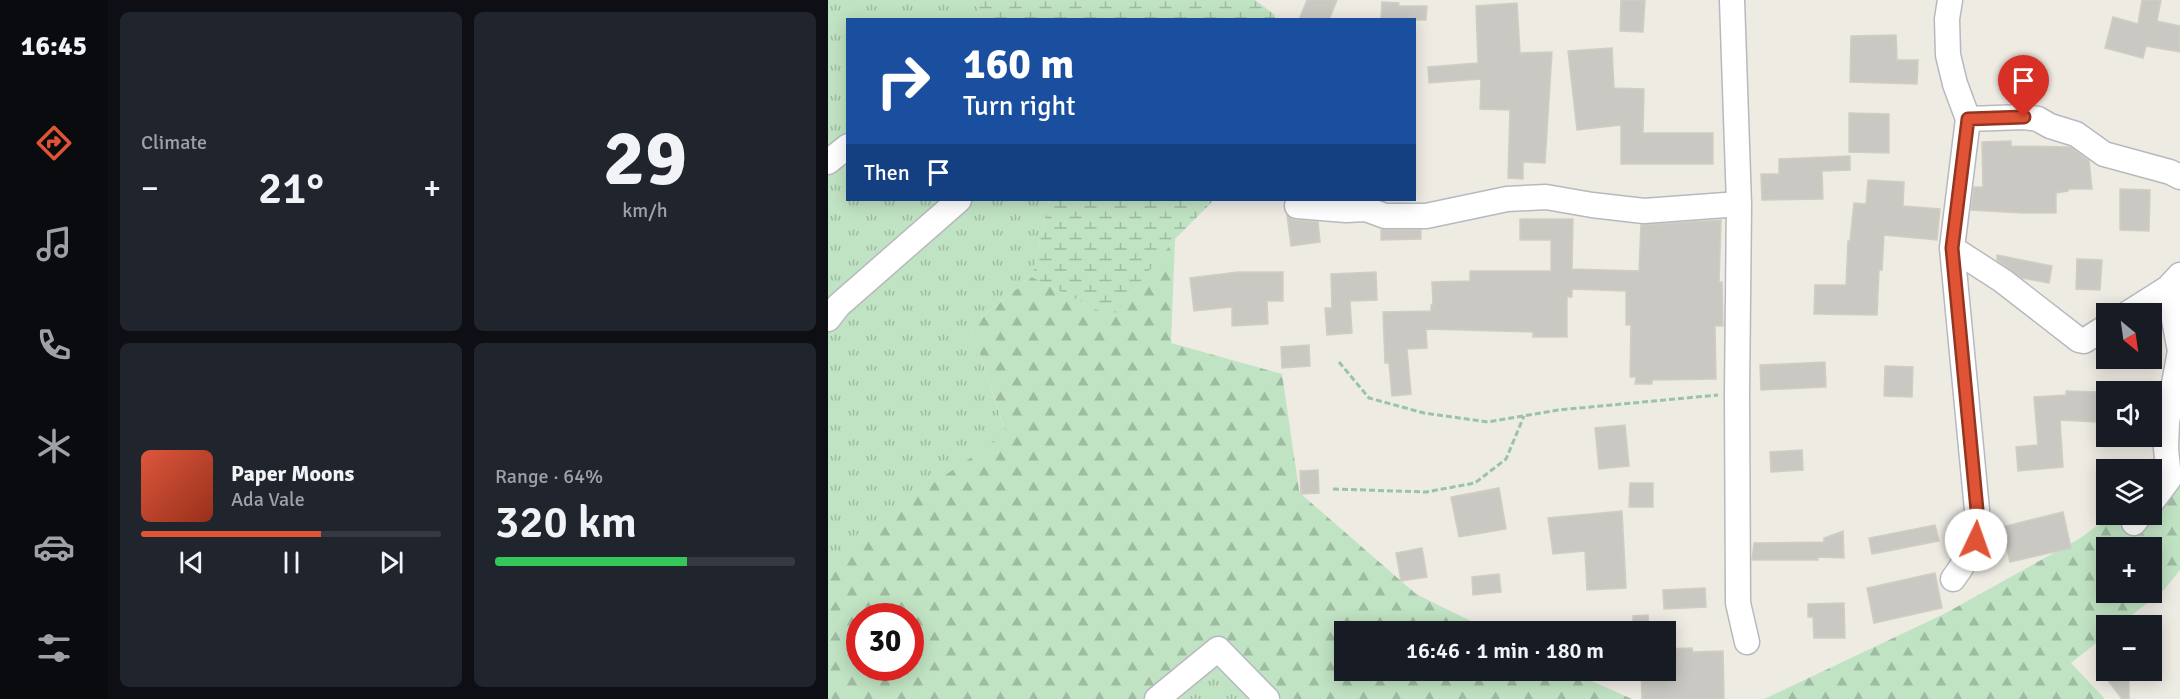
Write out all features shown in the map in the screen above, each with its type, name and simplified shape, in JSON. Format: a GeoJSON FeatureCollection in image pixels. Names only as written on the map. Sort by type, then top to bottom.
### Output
{"type":"FeatureCollection","features":[{"type":"Feature","properties":{"kind":"street"},"geometry":{"type":"LineString","coordinates":[[1732,0],[1739,204],[1738,603],[1747,642]]}},
{"type":"Feature","properties":{"kind":"street"},"geometry":{"type":"LineString","coordinates":[[1950,0],[1947,19],[1948,55],[1955,84],[1968,119],[1952,248],[1977,510],[1976,540],[1967,560],[1953,579]]}},
{"type":"Feature","properties":{"kind":"street"},"geometry":{"type":"LineString","coordinates":[[1968,119],[2024,117],[2038,119],[2050,126],[2076,134],[2104,154],[2170,172],[2180,177]]}},
{"type":"Feature","properties":{"kind":"street"},"geometry":{"type":"LineString","coordinates":[[828,162],[846,148]]}},
{"type":"Feature","properties":{"kind":"street"},"geometry":{"type":"LineString","coordinates":[[1297,206],[1346,210],[1366,208],[1385,216],[1426,216],[1508,199],[1546,197],[1644,211],[1739,204]]}},
{"type":"Feature","properties":{"kind":"street"},"geometry":{"type":"LineString","coordinates":[[828,319],[958,201]]}},
{"type":"Feature","properties":{"kind":"street"},"geometry":{"type":"LineString","coordinates":[[1952,248],[2003,281],[2079,340],[2084,341],[2096,333]]}},
{"type":"Feature","properties":{"kind":"street"},"geometry":{"type":"LineString","coordinates":[[2143,303],[2174,282],[2180,351],[2167,422],[2166,448],[2169,479],[2162,488]]}},
{"type":"Feature","properties":{"kind":"street"},"geometry":{"type":"LineString","coordinates":[[1157,699],[1218,649],[1268,699]]}},
{"type":"Feature","properties":{"kind":"path"},"geometry":{"type":"LineString","coordinates":[[1339,362],[1369,398],[1424,413],[1488,422],[1558,410],[1737,393]]}},
{"type":"Feature","properties":{"kind":"path"},"geometry":{"type":"LineString","coordinates":[[1333,489],[1426,492],[1475,483],[1506,459],[1524,416]]}},
{"type":"Feature","properties":{"kind":"green space"},"geometry":{"type":"Polygon","coordinates":[[[828,0],[972,0],[983,18],[846,18],[846,201],[1049,201],[1032,277],[971,326],[1006,435],[852,538],[828,561],[828,0]]]}},
{"type":"Feature","properties":{"kind":"green space"},"geometry":{"type":"Polygon","coordinates":[[[972,0],[1255,0],[1275,15],[1275,18],[983,18],[972,0]]]}},
{"type":"Feature","properties":{"kind":"green space"},"geometry":{"type":"Polygon","coordinates":[[[1049,201],[1213,201],[1175,239],[1112,317],[1032,277],[1049,201]]]}},
{"type":"Feature","properties":{"kind":"green space"},"geometry":{"type":"Polygon","coordinates":[[[1175,239],[1171,343],[1282,374],[1301,494],[1416,594],[1471,621],[1334,621],[1334,681],[1592,681],[1632,699],[1287,699],[1233,669],[1149,699],[828,699],[828,561],[852,538],[1006,434],[971,326],[1032,277],[1112,317],[1175,239]]]}},
{"type":"Feature","properties":{"kind":"green space"},"geometry":{"type":"Polygon","coordinates":[[[2180,462],[2180,570],[2164,590],[2162,592],[2162,537],[2096,537],[2096,603],[2147,603],[2132,615],[2096,615],[2096,643],[2071,663],[2105,699],[1764,699],[1944,614],[2079,539],[2098,525],[2162,525],[2162,476],[2180,462]]]}},
{"type":"Feature","properties":{"kind":"green space"},"geometry":{"type":"Polygon","coordinates":[[[1233,669],[1287,699],[1149,699],[1233,669]]]}},
{"type":"Feature","properties":{"kind":"building"},"geometry":{"type":"Polygon","coordinates":[[[1307,0],[1337,0],[1330,18],[1300,18],[1307,0]]]}},
{"type":"Feature","properties":{"kind":"building"},"geometry":{"type":"Polygon","coordinates":[[[1621,0],[1645,0],[1643,32],[1620,31],[1621,0]]]}},
{"type":"Feature","properties":{"kind":"building"},"geometry":{"type":"Polygon","coordinates":[[[2142,0],[2161,0],[2157,21],[2180,26],[2180,52],[2146,46],[2143,58],[2105,48],[2113,17],[2138,24],[2142,0]]]}},
{"type":"Feature","properties":{"kind":"building"},"geometry":{"type":"Polygon","coordinates":[[[1382,2],[1399,3],[1398,6],[1427,6],[1426,20],[1381,18],[1382,2]]]}},
{"type":"Feature","properties":{"kind":"building"},"geometry":{"type":"Polygon","coordinates":[[[1517,3],[1520,53],[1552,52],[1545,163],[1523,162],[1523,179],[1508,178],[1510,110],[1480,109],[1481,79],[1429,83],[1428,67],[1478,63],[1476,6],[1517,3]]]}},
{"type":"Feature","properties":{"kind":"building"},"geometry":{"type":"Polygon","coordinates":[[[1896,35],[1897,60],[1918,60],[1917,84],[1850,82],[1851,36],[1896,35]]]}},
{"type":"Feature","properties":{"kind":"building"},"geometry":{"type":"Polygon","coordinates":[[[1612,48],[1614,88],[1644,89],[1643,133],[1713,133],[1713,164],[1621,164],[1621,125],[1577,130],[1568,51],[1612,48]]]}},
{"type":"Feature","properties":{"kind":"building"},"geometry":{"type":"Polygon","coordinates":[[[1849,113],[1889,114],[1889,153],[1849,152],[1849,113]]]}},
{"type":"Feature","properties":{"kind":"building"},"geometry":{"type":"Polygon","coordinates":[[[2011,141],[2011,146],[2070,147],[2089,161],[2092,189],[2069,189],[2056,193],[2056,213],[1971,210],[1974,187],[1983,187],[1982,142],[2011,141]]]}},
{"type":"Feature","properties":{"kind":"building"},"geometry":{"type":"Polygon","coordinates":[[[1850,156],[1850,170],[1822,171],[1823,199],[1762,200],[1761,174],[1779,174],[1779,159],[1850,156]]]}},
{"type":"Feature","properties":{"kind":"building"},"geometry":{"type":"Polygon","coordinates":[[[1868,180],[1904,182],[1903,206],[1940,209],[1937,240],[1884,235],[1882,270],[1879,270],[1877,315],[1814,314],[1815,285],[1846,285],[1848,241],[1850,241],[1854,203],[1866,204],[1868,180]]]}},
{"type":"Feature","properties":{"kind":"building"},"geometry":{"type":"Polygon","coordinates":[[[2120,189],[2150,190],[2149,231],[2120,230],[2120,189]]]}},
{"type":"Feature","properties":{"kind":"building"},"geometry":{"type":"Polygon","coordinates":[[[1287,215],[1295,220],[1318,222],[1320,242],[1291,246],[1287,215]]]}},
{"type":"Feature","properties":{"kind":"building"},"geometry":{"type":"Polygon","coordinates":[[[1520,219],[1573,219],[1572,269],[1639,271],[1641,225],[1721,220],[1719,282],[1722,282],[1723,326],[1715,326],[1716,379],[1652,380],[1652,384],[1635,384],[1636,377],[1630,377],[1631,325],[1626,325],[1626,291],[1572,289],[1572,297],[1567,297],[1567,337],[1533,337],[1533,332],[1426,329],[1427,348],[1407,349],[1411,394],[1392,396],[1389,363],[1385,363],[1383,312],[1431,311],[1432,282],[1470,281],[1470,271],[1551,271],[1551,240],[1520,240],[1520,219]]]}},
{"type":"Feature","properties":{"kind":"building"},"geometry":{"type":"Polygon","coordinates":[[[1381,230],[1421,230],[1421,239],[1381,240],[1381,230]]]}},
{"type":"Feature","properties":{"kind":"building"},"geometry":{"type":"Polygon","coordinates":[[[1997,255],[2052,266],[2049,283],[2022,278],[1997,260],[1997,255]]]}},
{"type":"Feature","properties":{"kind":"building"},"geometry":{"type":"Polygon","coordinates":[[[2077,259],[2102,260],[2100,290],[2076,289],[2077,259]]]}},
{"type":"Feature","properties":{"kind":"building"},"geometry":{"type":"Polygon","coordinates":[[[1238,272],[1283,272],[1283,301],[1267,301],[1268,324],[1232,326],[1232,307],[1194,311],[1190,278],[1238,272]]]}},
{"type":"Feature","properties":{"kind":"building"},"geometry":{"type":"Polygon","coordinates":[[[1376,272],[1377,300],[1350,301],[1352,333],[1327,335],[1325,308],[1332,308],[1331,274],[1376,272]]]}},
{"type":"Feature","properties":{"kind":"building"},"geometry":{"type":"Polygon","coordinates":[[[1309,345],[1310,366],[1282,368],[1281,347],[1309,345]]]}},
{"type":"Feature","properties":{"kind":"building"},"geometry":{"type":"Polygon","coordinates":[[[1825,362],[1826,387],[1761,390],[1760,365],[1825,362]]]}},
{"type":"Feature","properties":{"kind":"building"},"geometry":{"type":"Polygon","coordinates":[[[1885,366],[1913,367],[1912,397],[1884,396],[1885,366]]]}},
{"type":"Feature","properties":{"kind":"building"},"geometry":{"type":"Polygon","coordinates":[[[2066,391],[2096,392],[2096,422],[2060,420],[2063,467],[2018,471],[2016,447],[2038,445],[2034,397],[2066,395],[2066,391]]]}},
{"type":"Feature","properties":{"kind":"building"},"geometry":{"type":"Polygon","coordinates":[[[1625,425],[1629,466],[1599,469],[1595,428],[1625,425]]]}},
{"type":"Feature","properties":{"kind":"building"},"geometry":{"type":"Polygon","coordinates":[[[1802,450],[1803,470],[1771,472],[1770,452],[1802,450]]]}},
{"type":"Feature","properties":{"kind":"building"},"geometry":{"type":"Polygon","coordinates":[[[1318,470],[1319,493],[1301,494],[1300,471],[1318,470]]]}},
{"type":"Feature","properties":{"kind":"building"},"geometry":{"type":"Polygon","coordinates":[[[1630,483],[1653,483],[1653,507],[1629,507],[1630,483]]]}},
{"type":"Feature","properties":{"kind":"building"},"geometry":{"type":"Polygon","coordinates":[[[1499,488],[1506,529],[1459,537],[1451,497],[1499,488]]]}},
{"type":"Feature","properties":{"kind":"building"},"geometry":{"type":"Polygon","coordinates":[[[1622,511],[1626,588],[1587,590],[1585,551],[1553,554],[1548,518],[1622,511]]]}},
{"type":"Feature","properties":{"kind":"building"},"geometry":{"type":"Polygon","coordinates":[[[2063,512],[2071,548],[2010,562],[2002,527],[2063,512]]]}},
{"type":"Feature","properties":{"kind":"building"},"geometry":{"type":"Polygon","coordinates":[[[1935,525],[1939,541],[1872,554],[1869,538],[1935,525]]]}},
{"type":"Feature","properties":{"kind":"building"},"geometry":{"type":"Polygon","coordinates":[[[1843,531],[1844,558],[1752,560],[1754,543],[1824,542],[1824,538],[1843,531]]]}},
{"type":"Feature","properties":{"kind":"building"},"geometry":{"type":"Polygon","coordinates":[[[1422,548],[1427,577],[1401,581],[1396,553],[1422,548]]]}},
{"type":"Feature","properties":{"kind":"building"},"geometry":{"type":"Polygon","coordinates":[[[1935,573],[1942,608],[1874,623],[1867,588],[1935,573]]]}},
{"type":"Feature","properties":{"kind":"building"},"geometry":{"type":"Polygon","coordinates":[[[1499,574],[1501,592],[1473,595],[1472,577],[1499,574]]]}},
{"type":"Feature","properties":{"kind":"building"},"geometry":{"type":"Polygon","coordinates":[[[1705,588],[1706,607],[1664,609],[1663,590],[1705,588]]]}},
{"type":"Feature","properties":{"kind":"building"},"geometry":{"type":"Polygon","coordinates":[[[1844,603],[1845,638],[1814,638],[1813,617],[1808,617],[1808,604],[1844,603]]]}},
{"type":"Feature","properties":{"kind":"building"},"geometry":{"type":"Polygon","coordinates":[[[1648,615],[1648,621],[1633,621],[1633,616],[1648,615]]]}},
{"type":"Feature","properties":{"kind":"building"},"geometry":{"type":"Polygon","coordinates":[[[1692,648],[1693,652],[1723,651],[1724,699],[1642,699],[1641,681],[1676,681],[1676,649],[1692,648]]]}},
{"type":"Feature","properties":{"kind":"building"},"geometry":{"type":"Polygon","coordinates":[[[2108,681],[2129,681],[2129,699],[2122,699],[2108,681]]]}},
{"type":"Feature","properties":{"kind":"route"},"geometry":{"type":"LineString","coordinates":[[1976,540],[1977,510],[1952,248],[1968,119],[2024,117]]}}]}
